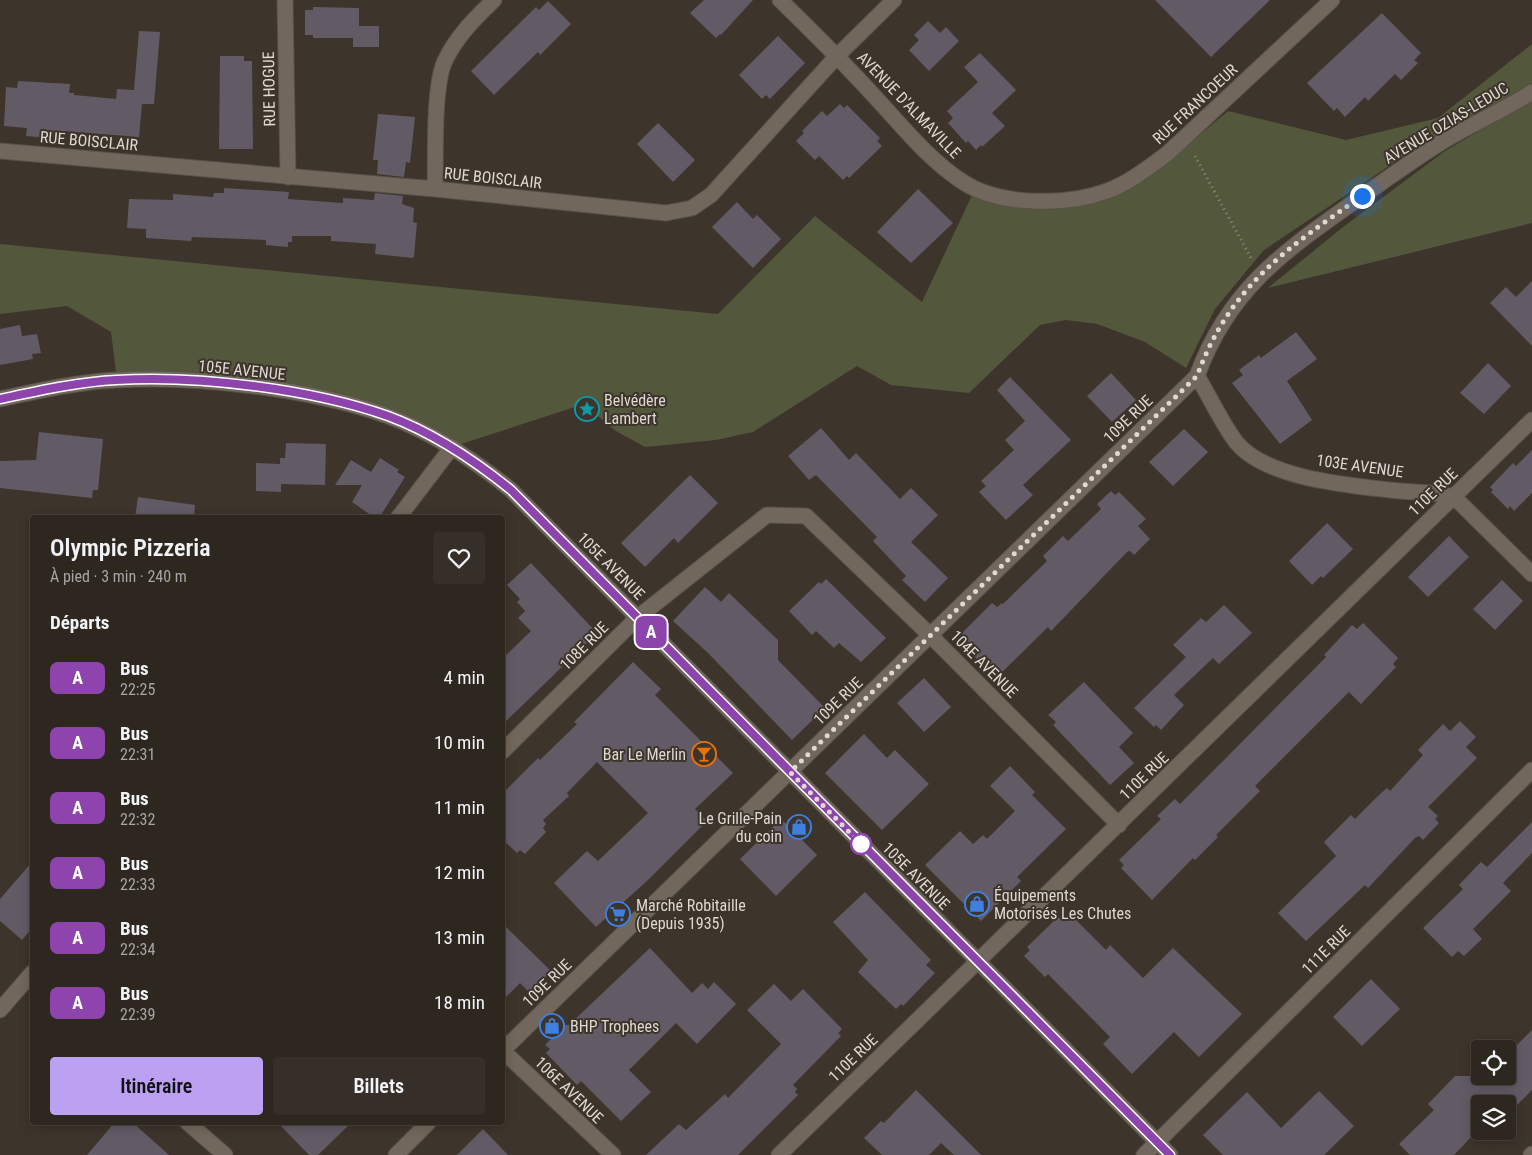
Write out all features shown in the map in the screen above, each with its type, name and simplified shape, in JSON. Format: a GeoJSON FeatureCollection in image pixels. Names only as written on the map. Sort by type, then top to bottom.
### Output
{"type":"FeatureCollection","features":[{"type":"Feature","properties":{"kind":"street","name":"RUE HOGUE"},"geometry":{"type":"LineString","coordinates":[[284,0],[288,177]]}},
{"type":"Feature","properties":{"kind":"street"},"geometry":{"type":"LineString","coordinates":[[435,189],[439,90],[444,64],[458,38],[494,0]]}},
{"type":"Feature","properties":{"kind":"street","name":"AVENUE D'ALMAVILLE"},"geometry":{"type":"LineString","coordinates":[[780,0],[837,56],[936,162],[964,183],[986,193],[1019,199],[1062,201]]}},
{"type":"Feature","properties":{"kind":"street","name":"RUE BOISCLAIR"},"geometry":{"type":"LineString","coordinates":[[0,151],[435,189],[666,213],[692,208],[711,195],[837,56],[894,0]]}},
{"type":"Feature","properties":{"kind":"street","name":"RUE FRANCOEUR"},"geometry":{"type":"LineString","coordinates":[[1062,201],[1087,197],[1117,186],[1143,172],[1184,138],[1332,0]]}},
{"type":"Feature","properties":{"kind":"street","name":"AVENUE OZIAS-LEDUC"},"geometry":{"type":"LineString","coordinates":[[1197,376],[1208,346],[1225,316],[1260,274],[1290,248],[1392,175],[1445,140],[1532,92]]}},
{"type":"Feature","properties":{"kind":"street","name":"103E AVENUE"},"geometry":{"type":"LineString","coordinates":[[1197,376],[1237,443],[1259,461],[1287,474],[1391,490],[1438,492],[1454,497]]}},
{"type":"Feature","properties":{"kind":"street","name":"109E RUE"},"geometry":{"type":"LineString","coordinates":[[505,1049],[1197,376]]}},
{"type":"Feature","properties":{"kind":"street","name":"105E AVENUE"},"geometry":{"type":"LineString","coordinates":[[0,399],[61,387],[117,380],[185,381],[248,387],[322,398],[380,414],[452,447],[483,467],[511,490],[1170,1155]]}},
{"type":"Feature","properties":{"kind":"street","name":"110E RUE"},"geometry":{"type":"LineString","coordinates":[[779,1155],[1532,420]]}},
{"type":"Feature","properties":{"kind":"street"},"geometry":{"type":"LineString","coordinates":[[400,515],[452,447]]}},
{"type":"Feature","properties":{"kind":"street"},"geometry":{"type":"LineString","coordinates":[[1454,497],[1532,574]]}},
{"type":"Feature","properties":{"kind":"street","name":"104E AVENUE"},"geometry":{"type":"LineString","coordinates":[[767,515],[806,516],[1119,824]]}},
{"type":"Feature","properties":{"kind":"street","name":"108E RUE"},"geometry":{"type":"LineString","coordinates":[[505,749],[637,618],[767,515]]}},
{"type":"Feature","properties":{"kind":"street","name":"111E RUE"},"geometry":{"type":"LineString","coordinates":[[1144,1155],[1532,770]]}},
{"type":"Feature","properties":{"kind":"street"},"geometry":{"type":"LineString","coordinates":[[0,1010],[30,982]]}},
{"type":"Feature","properties":{"kind":"street","name":"106E AVENUE"},"geometry":{"type":"LineString","coordinates":[[505,1053],[613,1155]]}},
{"type":"Feature","properties":{"kind":"street"},"geometry":{"type":"LineString","coordinates":[[190,1125],[225,1155]]}},
{"type":"Feature","properties":{"kind":"street"},"geometry":{"type":"LineString","coordinates":[[396,1155],[426,1125]]}},
{"type":"Feature","properties":{"kind":"path"},"geometry":{"type":"LineString","coordinates":[[1184,138],[1260,274]]}},
{"type":"Feature","properties":{"kind":"green space"},"geometry":{"type":"Polygon","coordinates":[[[1532,44],[1532,83],[1398,160],[1264,250],[1215,309],[1186,368],[1145,342],[1097,324],[1066,320],[1040,325],[969,393],[891,385],[857,366],[753,432],[716,440],[645,447],[616,431],[594,413],[578,406],[452,447],[322,397],[117,380],[111,332],[67,306],[0,314],[0,244],[718,314],[815,216],[922,302],[973,193],[1076,204],[1182,150],[1228,111],[1346,140],[1438,118],[1532,44]]]}},
{"type":"Feature","properties":{"kind":"green space"},"geometry":{"type":"Polygon","coordinates":[[[1532,100],[1532,223],[1268,288],[1343,227],[1445,151],[1532,100]]]}},
{"type":"Feature","properties":{"kind":"building"},"geometry":{"type":"Polygon","coordinates":[[[704,0],[753,0],[716,38],[690,13],[704,0]]]}},
{"type":"Feature","properties":{"kind":"building"},"geometry":{"type":"Polygon","coordinates":[[[1155,0],[1270,0],[1211,57],[1155,0]]]}},
{"type":"Feature","properties":{"kind":"building"},"geometry":{"type":"Polygon","coordinates":[[[548,1],[571,24],[540,55],[538,52],[494,95],[471,71],[536,7],[539,10],[548,1]]]}},
{"type":"Feature","properties":{"kind":"building"},"geometry":{"type":"Polygon","coordinates":[[[313,7],[359,8],[359,26],[379,26],[379,47],[353,47],[353,38],[313,38],[313,35],[305,35],[305,10],[313,10],[313,7]]]}},
{"type":"Feature","properties":{"kind":"building"},"geometry":{"type":"Polygon","coordinates":[[[1382,13],[1421,53],[1414,60],[1418,63],[1401,80],[1395,74],[1368,101],[1365,97],[1345,117],[1337,108],[1334,111],[1307,83],[1382,13]]]}},
{"type":"Feature","properties":{"kind":"building"},"geometry":{"type":"Polygon","coordinates":[[[928,21],[940,33],[946,27],[959,41],[929,71],[909,50],[919,40],[914,35],[928,21]]]}},
{"type":"Feature","properties":{"kind":"building"},"geometry":{"type":"Polygon","coordinates":[[[139,31],[160,32],[154,104],[142,104],[139,137],[63,131],[63,139],[26,136],[27,128],[4,126],[6,87],[17,88],[18,81],[70,84],[69,93],[74,93],[74,95],[116,99],[117,89],[134,90],[139,31]]]}},
{"type":"Feature","properties":{"kind":"building"},"geometry":{"type":"Polygon","coordinates":[[[778,36],[805,63],[770,99],[766,95],[762,99],[739,75],[778,36]]]}},
{"type":"Feature","properties":{"kind":"building"},"geometry":{"type":"Polygon","coordinates":[[[980,53],[1016,90],[992,113],[1005,126],[982,147],[981,145],[976,150],[968,141],[966,143],[948,123],[953,118],[947,111],[978,82],[964,67],[980,53]]]}},
{"type":"Feature","properties":{"kind":"building"},"geometry":{"type":"Polygon","coordinates":[[[220,56],[244,56],[244,61],[252,61],[253,149],[219,149],[220,56]]]}},
{"type":"Feature","properties":{"kind":"building"},"geometry":{"type":"Polygon","coordinates":[[[840,104],[844,108],[847,105],[880,138],[877,141],[882,146],[849,178],[847,176],[843,180],[819,156],[815,160],[796,141],[804,133],[802,131],[822,111],[827,116],[840,104]]]}},
{"type":"Feature","properties":{"kind":"building"},"geometry":{"type":"Polygon","coordinates":[[[378,114],[415,117],[410,163],[406,162],[404,177],[377,174],[378,160],[373,160],[378,114]]]}},
{"type":"Feature","properties":{"kind":"building"},"geometry":{"type":"Polygon","coordinates":[[[658,123],[695,160],[673,182],[637,144],[658,123]]]}},
{"type":"Feature","properties":{"kind":"building"},"geometry":{"type":"Polygon","coordinates":[[[224,188],[289,192],[288,199],[343,203],[343,198],[374,200],[375,193],[403,196],[402,204],[414,208],[413,222],[417,223],[414,256],[413,258],[375,254],[376,244],[331,241],[331,236],[292,236],[292,242],[288,242],[288,247],[266,245],[266,240],[192,237],[191,241],[146,238],[146,229],[127,228],[129,199],[173,200],[173,194],[213,197],[214,193],[224,193],[224,188]]]}},
{"type":"Feature","properties":{"kind":"building"},"geometry":{"type":"Polygon","coordinates":[[[918,189],[953,223],[911,263],[877,232],[918,189]]]}},
{"type":"Feature","properties":{"kind":"building"},"geometry":{"type":"Polygon","coordinates":[[[737,202],[753,219],[757,215],[781,239],[753,268],[712,227],[737,202]]]}},
{"type":"Feature","properties":{"kind":"building"},"geometry":{"type":"Polygon","coordinates":[[[1532,281],[1532,346],[1490,303],[1506,287],[1516,297],[1532,281]]]}},
{"type":"Feature","properties":{"kind":"building"},"geometry":{"type":"Polygon","coordinates":[[[20,325],[22,336],[37,334],[41,353],[32,354],[33,359],[0,365],[0,329],[20,325]]]}},
{"type":"Feature","properties":{"kind":"building"},"geometry":{"type":"Polygon","coordinates":[[[1296,332],[1317,359],[1287,381],[1312,420],[1280,444],[1232,383],[1243,375],[1239,370],[1259,355],[1261,358],[1296,332]]]}},
{"type":"Feature","properties":{"kind":"building"},"geometry":{"type":"Polygon","coordinates":[[[1488,363],[1511,386],[1484,414],[1460,393],[1488,363]]]}},
{"type":"Feature","properties":{"kind":"building"},"geometry":{"type":"Polygon","coordinates":[[[1111,373],[1136,400],[1112,422],[1087,396],[1111,373]]]}},
{"type":"Feature","properties":{"kind":"building"},"geometry":{"type":"Polygon","coordinates":[[[1010,377],[1071,440],[1023,485],[1033,495],[1006,520],[979,492],[986,486],[981,481],[1014,450],[1005,440],[1025,421],[997,390],[1010,377]]]}},
{"type":"Feature","properties":{"kind":"building"},"geometry":{"type":"Polygon","coordinates":[[[821,428],[849,460],[856,453],[900,499],[911,488],[938,515],[911,542],[948,578],[925,602],[902,580],[906,576],[873,541],[877,537],[816,475],[809,480],[788,456],[821,428]]]}},
{"type":"Feature","properties":{"kind":"building"},"geometry":{"type":"Polygon","coordinates":[[[1184,429],[1208,452],[1173,486],[1149,462],[1184,429]]]}},
{"type":"Feature","properties":{"kind":"building"},"geometry":{"type":"Polygon","coordinates":[[[39,432],[103,439],[98,490],[93,490],[92,498],[0,488],[0,461],[36,460],[39,432]]]}},
{"type":"Feature","properties":{"kind":"building"},"geometry":{"type":"Polygon","coordinates":[[[286,443],[326,444],[325,485],[281,484],[281,492],[256,491],[256,463],[280,464],[280,458],[285,458],[286,443]]]}},
{"type":"Feature","properties":{"kind":"building"},"geometry":{"type":"Polygon","coordinates":[[[1532,450],[1532,493],[1514,511],[1510,506],[1508,509],[1491,492],[1493,490],[1490,487],[1513,463],[1516,466],[1532,450]]]}},
{"type":"Feature","properties":{"kind":"building"},"geometry":{"type":"Polygon","coordinates":[[[380,458],[399,470],[397,472],[405,477],[381,515],[371,515],[352,502],[362,485],[335,485],[351,460],[371,472],[380,458]]]}},
{"type":"Feature","properties":{"kind":"building"},"geometry":{"type":"Polygon","coordinates":[[[690,475],[718,503],[678,543],[674,538],[645,567],[621,543],[690,475]]]}},
{"type":"Feature","properties":{"kind":"building"},"geometry":{"type":"Polygon","coordinates":[[[1111,491],[1115,495],[1119,492],[1146,519],[1138,526],[1150,539],[1134,555],[1130,551],[1127,552],[1051,631],[1048,627],[996,678],[961,643],[964,639],[960,635],[992,603],[997,607],[1003,604],[1047,561],[1043,556],[1063,536],[1068,541],[1101,509],[1097,504],[1111,491]]]}},
{"type":"Feature","properties":{"kind":"building"},"geometry":{"type":"Polygon","coordinates":[[[138,497],[195,505],[194,515],[135,515],[138,497]]]}},
{"type":"Feature","properties":{"kind":"building"},"geometry":{"type":"Polygon","coordinates":[[[1327,523],[1353,549],[1323,578],[1321,576],[1312,585],[1289,561],[1327,523]]]}},
{"type":"Feature","properties":{"kind":"building"},"geometry":{"type":"Polygon","coordinates":[[[1449,536],[1469,557],[1428,597],[1408,577],[1449,536]]]}},
{"type":"Feature","properties":{"kind":"building"},"geometry":{"type":"Polygon","coordinates":[[[531,563],[597,633],[505,722],[505,656],[531,631],[518,618],[525,611],[517,602],[520,599],[507,585],[531,563]]]}},
{"type":"Feature","properties":{"kind":"building"},"geometry":{"type":"Polygon","coordinates":[[[826,579],[886,638],[861,662],[839,643],[834,648],[816,631],[812,635],[789,611],[819,582],[821,584],[826,579]]]}},
{"type":"Feature","properties":{"kind":"building"},"geometry":{"type":"Polygon","coordinates":[[[1502,580],[1523,601],[1495,630],[1473,609],[1502,580]]]}},
{"type":"Feature","properties":{"kind":"building"},"geometry":{"type":"Polygon","coordinates":[[[705,587],[721,602],[729,593],[778,640],[778,660],[825,708],[792,740],[708,653],[673,621],[705,587]]]}},
{"type":"Feature","properties":{"kind":"building"},"geometry":{"type":"Polygon","coordinates":[[[1224,605],[1252,633],[1219,664],[1213,658],[1174,695],[1184,705],[1161,730],[1156,725],[1154,727],[1134,708],[1186,657],[1173,645],[1201,618],[1206,622],[1224,605]]]}},
{"type":"Feature","properties":{"kind":"building"},"geometry":{"type":"Polygon","coordinates":[[[1363,623],[1398,658],[1393,664],[1396,667],[1361,704],[1349,692],[1255,786],[1260,791],[1216,835],[1218,837],[1195,860],[1193,858],[1152,900],[1121,868],[1124,865],[1119,860],[1161,819],[1157,816],[1175,799],[1180,804],[1226,758],[1326,657],[1324,655],[1352,625],[1357,629],[1363,623]]]}},
{"type":"Feature","properties":{"kind":"building"},"geometry":{"type":"Polygon","coordinates":[[[633,662],[661,689],[655,695],[733,773],[695,809],[707,821],[648,880],[596,927],[554,883],[587,851],[598,861],[648,813],[597,762],[567,793],[569,796],[543,820],[546,824],[543,828],[546,832],[525,854],[520,850],[517,853],[505,842],[505,791],[538,758],[540,760],[577,724],[574,722],[633,662]]]}},
{"type":"Feature","properties":{"kind":"building"},"geometry":{"type":"Polygon","coordinates":[[[924,678],[951,707],[924,732],[897,703],[924,678]]]}},
{"type":"Feature","properties":{"kind":"building"},"geometry":{"type":"Polygon","coordinates":[[[1084,682],[1133,733],[1119,747],[1134,763],[1110,785],[1053,725],[1056,722],[1048,715],[1084,682]]]}},
{"type":"Feature","properties":{"kind":"building"},"geometry":{"type":"Polygon","coordinates":[[[1460,721],[1476,737],[1466,747],[1477,758],[1428,807],[1438,816],[1435,819],[1439,823],[1423,840],[1419,836],[1415,838],[1368,888],[1365,885],[1306,941],[1278,913],[1336,856],[1324,842],[1351,815],[1355,819],[1387,788],[1390,791],[1423,755],[1418,750],[1443,724],[1450,731],[1460,721]]]}},
{"type":"Feature","properties":{"kind":"building"},"geometry":{"type":"Polygon","coordinates":[[[864,734],[887,758],[895,750],[929,784],[882,830],[825,773],[864,734]]]}},
{"type":"Feature","properties":{"kind":"building"},"geometry":{"type":"Polygon","coordinates":[[[1010,766],[1035,792],[1032,795],[1066,829],[1017,877],[1021,881],[981,921],[925,865],[960,831],[973,844],[983,835],[987,839],[1015,811],[990,786],[1010,766]]]}},
{"type":"Feature","properties":{"kind":"building"},"geometry":{"type":"Polygon","coordinates":[[[781,819],[817,855],[776,896],[740,859],[781,819]]]}},
{"type":"Feature","properties":{"kind":"building"},"geometry":{"type":"Polygon","coordinates":[[[1532,822],[1532,853],[1503,883],[1511,891],[1473,929],[1482,939],[1464,956],[1458,951],[1452,957],[1423,928],[1463,889],[1459,885],[1481,862],[1487,867],[1532,822]]]}},
{"type":"Feature","properties":{"kind":"building"},"geometry":{"type":"Polygon","coordinates":[[[30,864],[30,930],[22,940],[0,921],[0,899],[30,864]]]}},
{"type":"Feature","properties":{"kind":"building"},"geometry":{"type":"Polygon","coordinates":[[[865,892],[931,960],[926,965],[935,973],[903,1006],[901,1004],[896,1009],[858,972],[868,960],[833,922],[865,892]]]}},
{"type":"Feature","properties":{"kind":"building"},"geometry":{"type":"Polygon","coordinates":[[[1070,914],[1106,950],[1110,945],[1143,978],[1173,948],[1242,1014],[1199,1057],[1174,1032],[1132,1074],[1103,1044],[1110,1037],[1048,974],[1045,977],[1024,956],[1030,950],[1027,947],[1058,917],[1063,921],[1070,914]]]}},
{"type":"Feature","properties":{"kind":"building"},"geometry":{"type":"Polygon","coordinates":[[[505,926],[551,971],[530,993],[520,983],[505,998],[505,926]]]}},
{"type":"Feature","properties":{"kind":"building"},"geometry":{"type":"Polygon","coordinates":[[[650,948],[692,993],[702,983],[708,989],[714,982],[736,1004],[697,1044],[676,1023],[629,1070],[651,1092],[621,1121],[581,1081],[577,1085],[546,1053],[550,1049],[545,1045],[565,1025],[569,1025],[650,948]]]}},
{"type":"Feature","properties":{"kind":"building"},"geometry":{"type":"Polygon","coordinates":[[[1371,979],[1400,1009],[1362,1046],[1333,1017],[1371,979]]]}},
{"type":"Feature","properties":{"kind":"building"},"geometry":{"type":"Polygon","coordinates":[[[774,984],[791,1001],[803,989],[842,1029],[838,1033],[841,1036],[793,1085],[797,1089],[795,1092],[798,1095],[738,1155],[646,1155],[679,1124],[686,1130],[725,1094],[728,1098],[781,1044],[747,1010],[774,984]]]}},
{"type":"Feature","properties":{"kind":"building"},"geometry":{"type":"Polygon","coordinates":[[[1532,1030],[1532,1090],[1517,1105],[1516,1095],[1471,1095],[1471,1137],[1454,1155],[1410,1155],[1399,1144],[1434,1110],[1428,1104],[1455,1076],[1471,1076],[1471,1085],[1516,1085],[1516,1046],[1532,1030]]]}},
{"type":"Feature","properties":{"kind":"building"},"geometry":{"type":"Polygon","coordinates":[[[916,1090],[981,1155],[954,1155],[941,1143],[929,1155],[882,1155],[864,1138],[881,1121],[884,1123],[916,1090]]]}},
{"type":"Feature","properties":{"kind":"building"},"geometry":{"type":"Polygon","coordinates":[[[1319,1091],[1354,1126],[1324,1155],[1223,1155],[1203,1135],[1247,1092],[1281,1128],[1319,1091]]]}},
{"type":"Feature","properties":{"kind":"building"},"geometry":{"type":"Polygon","coordinates":[[[112,1125],[135,1125],[169,1155],[87,1155],[112,1125]]]}},
{"type":"Feature","properties":{"kind":"building"},"geometry":{"type":"Polygon","coordinates":[[[280,1125],[349,1125],[318,1155],[309,1155],[280,1125]]]}},
{"type":"Feature","properties":{"kind":"building"},"geometry":{"type":"Polygon","coordinates":[[[483,1129],[508,1155],[457,1155],[483,1129]]]}},
{"type":"Feature","properties":{"kind":"bus line","name":"A"},"geometry":{"type":"LineString","coordinates":[[0,399],[61,387],[117,380],[214,383],[286,392],[322,398],[389,417],[452,447],[483,467],[511,490],[1170,1155]]}},
{"type":"Feature","properties":{"kind":"place","name":"Belvédère Lambert"},"geometry":{"type":"Point","coordinates":[587,409]}},
{"type":"Feature","properties":{"kind":"place","name":"Bar Le Merlin"},"geometry":{"type":"Point","coordinates":[704,754]}},
{"type":"Feature","properties":{"kind":"place","name":"Le Grille-Pain du coin"},"geometry":{"type":"Point","coordinates":[799,827]}},
{"type":"Feature","properties":{"kind":"place","name":"Équipements Motorisés Les Chutes"},"geometry":{"type":"Point","coordinates":[977,904]}},
{"type":"Feature","properties":{"kind":"place","name":"Marché Robitaille (Depuis 1935)"},"geometry":{"type":"Point","coordinates":[618,914]}},
{"type":"Feature","properties":{"kind":"place","name":"BHP Trophees"},"geometry":{"type":"Point","coordinates":[552,1026]}},
{"type":"Feature","properties":{"kind":"route"},"geometry":{"type":"LineString","coordinates":[[861,844],[790,772],[1197,376],[1208,346],[1225,316],[1260,274],[1290,248],[1362,196]]}}]}
